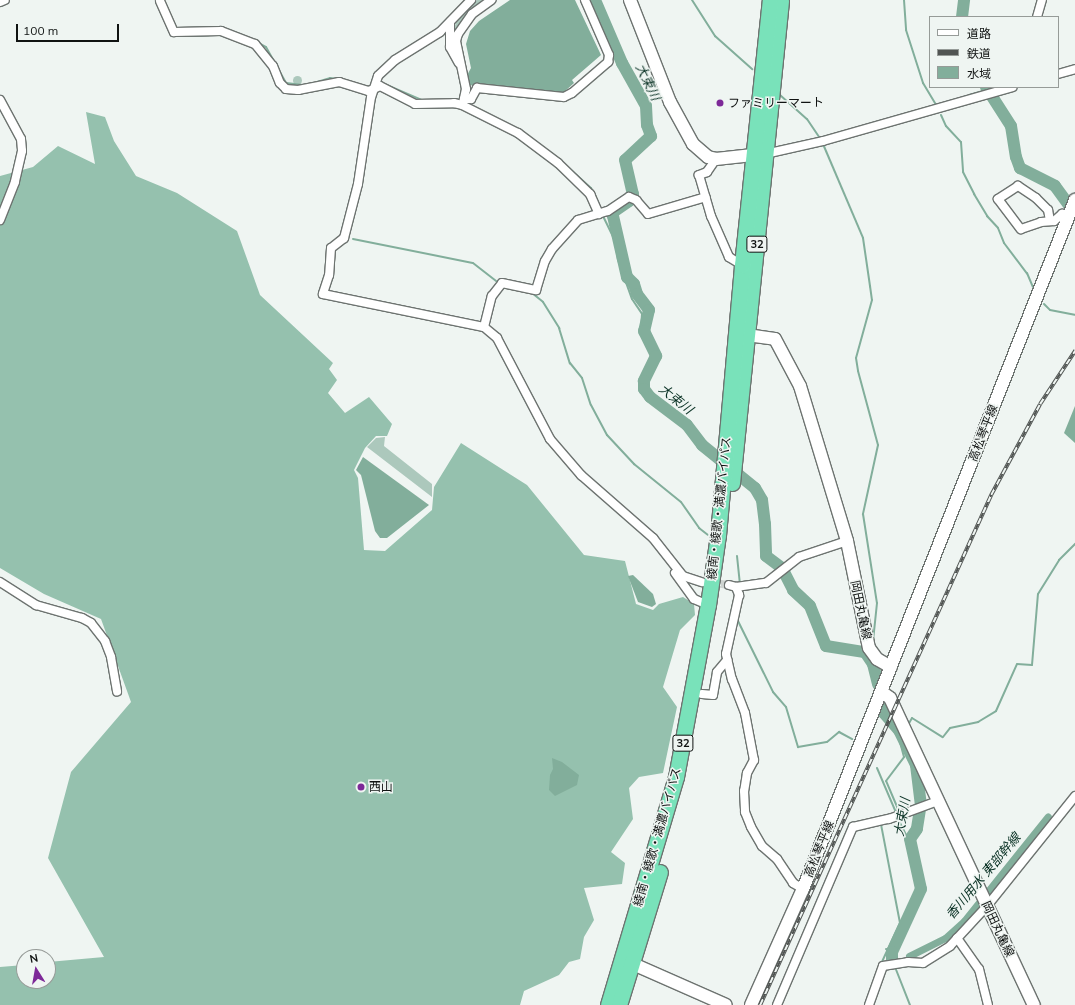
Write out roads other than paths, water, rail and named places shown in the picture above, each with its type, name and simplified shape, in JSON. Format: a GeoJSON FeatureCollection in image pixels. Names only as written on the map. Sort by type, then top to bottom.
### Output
{"type":"FeatureCollection","features":[{"type":"Feature","properties":{"kind":"highway","name":"綾南・綾歌・満濃バイパス"},"geometry":{"type":"LineString","coordinates":[[608,1005],[627,961],[685,778],[702,694],[717,607],[759,154],[770,0]]}},
{"type":"Feature","properties":{"kind":"highway","name":"綾南・綾歌・満濃バイパス"},"geometry":{"type":"LineString","coordinates":[[743,334],[742,265],[781,0]]}},
{"type":"Feature","properties":{"kind":"highway","name":"綾南・綾歌・満濃バイパス"},"geometry":{"type":"LineString","coordinates":[[619,1005],[627,961],[676,777],[708,605],[728,477]]}},
{"type":"Feature","properties":{"kind":"main road"},"geometry":{"type":"LineString","coordinates":[[630,0],[670,102],[693,144],[708,157],[716,159],[759,154]]}},
{"type":"Feature","properties":{"kind":"main road","name":"高松琴平線"},"geometry":{"type":"LineString","coordinates":[[891,667],[1072,208]]}},
{"type":"Feature","properties":{"kind":"main road","name":"岡田丸亀線"},"geometry":{"type":"LineString","coordinates":[[743,334],[775,339],[800,386],[847,540],[870,650],[877,659],[891,667]]}},
{"type":"Feature","properties":{"kind":"main road"},"geometry":{"type":"LineString","coordinates":[[882,692],[891,667]]}},
{"type":"Feature","properties":{"kind":"main road","name":"岡田丸亀線"},"geometry":{"type":"LineString","coordinates":[[882,692],[890,698],[1034,1005]]}},
{"type":"Feature","properties":{"kind":"main road","name":"高松琴平線"},"geometry":{"type":"LineString","coordinates":[[751,1005],[803,889],[882,692]]}},
{"type":"Feature","properties":{"kind":"main road"},"geometry":{"type":"LineString","coordinates":[[627,961],[726,1005]]}},
{"type":"Feature","properties":{"kind":"street"},"geometry":{"type":"LineString","coordinates":[[0,2],[5,0]]}},
{"type":"Feature","properties":{"kind":"street"},"geometry":{"type":"LineString","coordinates":[[160,0],[174,32],[221,31],[254,44],[273,66],[280,83],[286,89],[298,90],[339,82],[363,90],[374,86],[380,86],[415,104],[465,101],[471,99],[477,88],[564,97],[608,62],[610,55],[585,0]]}},
{"type":"Feature","properties":{"kind":"street"},"geometry":{"type":"LineString","coordinates":[[471,0],[450,23],[386,67],[374,86],[358,184],[344,238],[331,248],[329,275],[323,294],[484,327],[497,338],[550,439],[595,489],[653,538],[673,564],[688,579],[702,582]]}},
{"type":"Feature","properties":{"kind":"street"},"geometry":{"type":"LineString","coordinates":[[465,101],[466,89],[456,41],[461,27],[472,14],[491,0]]}},
{"type":"Feature","properties":{"kind":"street"},"geometry":{"type":"LineString","coordinates":[[1037,16],[1042,0]]}},
{"type":"Feature","properties":{"kind":"street"},"geometry":{"type":"LineString","coordinates":[[450,23],[451,51],[461,65]]}},
{"type":"Feature","properties":{"kind":"street"},"geometry":{"type":"LineString","coordinates":[[1059,74],[1075,69]]}},
{"type":"Feature","properties":{"kind":"street"},"geometry":{"type":"LineString","coordinates":[[759,154],[822,141],[1009,88]]}},
{"type":"Feature","properties":{"kind":"street"},"geometry":{"type":"LineString","coordinates":[[0,100],[21,138],[22,151],[14,182],[0,220]]}},
{"type":"Feature","properties":{"kind":"street"},"geometry":{"type":"LineString","coordinates":[[465,101],[518,133],[558,163],[590,194],[601,213]]}},
{"type":"Feature","properties":{"kind":"street"},"geometry":{"type":"LineString","coordinates":[[716,159],[707,172],[699,175],[711,216],[729,257],[742,265]]}},
{"type":"Feature","properties":{"kind":"street"},"geometry":{"type":"LineString","coordinates":[[1050,221],[1048,210],[1036,198],[1018,186],[998,199],[1021,229],[1050,221],[1072,208]]}},
{"type":"Feature","properties":{"kind":"street"},"geometry":{"type":"LineString","coordinates":[[484,327],[492,296],[502,283],[536,290],[545,261],[568,229],[578,220],[601,213],[631,197],[648,214],[706,197]]}},
{"type":"Feature","properties":{"kind":"street"},"geometry":{"type":"LineString","coordinates":[[803,889],[793,883],[777,859],[765,849],[748,820],[744,791],[747,773],[754,760],[745,713],[727,660],[739,594],[737,586],[766,583],[805,554],[847,540]]}},
{"type":"Feature","properties":{"kind":"street"},"geometry":{"type":"LineString","coordinates":[[673,564],[671,568],[694,599],[708,605]]}},
{"type":"Feature","properties":{"kind":"street"},"geometry":{"type":"LineString","coordinates":[[0,582],[36,605],[82,618],[91,623],[104,641],[111,656],[117,691]]}},
{"type":"Feature","properties":{"kind":"street"},"geometry":{"type":"LineString","coordinates":[[702,694],[713,695],[717,672],[727,660]]}},
{"type":"Feature","properties":{"kind":"street"},"geometry":{"type":"LineString","coordinates":[[869,1005],[883,966],[893,964],[923,963],[950,946],[984,900],[1075,796]]}},
{"type":"Feature","properties":{"kind":"street"},"geometry":{"type":"LineString","coordinates":[[777,1005],[853,827],[938,802]]}},
{"type":"Feature","properties":{"kind":"street"},"geometry":{"type":"LineString","coordinates":[[957,938],[978,969],[988,1005]]}},
{"type":"Feature","properties":{"kind":"water"},"geometry":{"type":"Polygon","coordinates":[[[510,0],[575,0],[601,55],[572,80],[574,83],[564,92],[559,94],[468,85],[466,77],[471,68],[466,44],[470,31],[479,21],[510,0]]]}},
{"type":"Feature","properties":{"kind":"water"},"geometry":{"type":"Polygon","coordinates":[[[1075,406],[1075,443],[1064,433],[1075,406]]]}},
{"type":"Feature","properties":{"kind":"water"},"geometry":{"type":"Polygon","coordinates":[[[363,457],[429,505],[387,538],[380,538],[375,531],[361,475],[356,470],[363,457]]]}},
{"type":"Feature","properties":{"kind":"water"},"geometry":{"type":"Polygon","coordinates":[[[633,575],[653,594],[656,604],[652,607],[638,602],[628,576],[633,575]]]}},
{"type":"Feature","properties":{"kind":"water"},"geometry":{"type":"Polygon","coordinates":[[[552,758],[562,762],[579,775],[577,785],[555,796],[549,790],[550,775],[553,769],[552,758]]]}},
{"type":"Feature","properties":{"kind":"waterway","name":"大束川"},"geometry":{"type":"LineString","coordinates":[[595,0],[622,63],[646,106],[647,125],[651,136],[625,160],[633,194],[629,201],[613,212],[627,277],[634,284],[637,294],[649,310],[644,331],[656,356],[644,381],[644,389],[650,397],[687,425],[702,445],[755,488],[762,500],[765,524],[766,556],[782,568],[793,590],[810,606],[826,646],[865,652],[873,664],[878,684]]}},
{"type":"Feature","properties":{"kind":"waterway"},"geometry":{"type":"LineString","coordinates":[[692,0],[715,36],[752,69]]}},
{"type":"Feature","properties":{"kind":"waterway"},"geometry":{"type":"LineString","coordinates":[[904,0],[906,30],[923,83],[937,106]]}},
{"type":"Feature","properties":{"kind":"waterway"},"geometry":{"type":"LineString","coordinates":[[962,16],[964,0]]}},
{"type":"Feature","properties":{"kind":"waterway"},"geometry":{"type":"LineString","coordinates":[[233,32],[251,39]]}},
{"type":"Feature","properties":{"kind":"waterway"},"geometry":{"type":"LineString","coordinates":[[185,36],[209,35]]}},
{"type":"Feature","properties":{"kind":"waterway"},"geometry":{"type":"LineString","coordinates":[[257,42],[266,47],[286,83],[303,85]]}},
{"type":"Feature","properties":{"kind":"waterway"},"geometry":{"type":"LineString","coordinates":[[317,82],[330,78],[338,79]]}},
{"type":"Feature","properties":{"kind":"waterway"},"geometry":{"type":"LineString","coordinates":[[382,83],[422,100]]}},
{"type":"Feature","properties":{"kind":"waterway"},"geometry":{"type":"LineString","coordinates":[[987,88],[1011,126],[1016,157],[1020,168],[1055,186],[1075,214]]}},
{"type":"Feature","properties":{"kind":"waterway"},"geometry":{"type":"LineString","coordinates":[[969,95],[987,90]]}},
{"type":"Feature","properties":{"kind":"waterway"},"geometry":{"type":"LineString","coordinates":[[780,95],[807,119],[821,140]]}},
{"type":"Feature","properties":{"kind":"waterway"},"geometry":{"type":"LineString","coordinates":[[450,99],[461,100]]}},
{"type":"Feature","properties":{"kind":"waterway"},"geometry":{"type":"LineString","coordinates":[[941,115],[946,126],[961,142],[963,172],[974,194],[987,216],[998,228],[1004,243],[1027,273],[1033,287]]}},
{"type":"Feature","properties":{"kind":"waterway"},"geometry":{"type":"LineString","coordinates":[[823,144],[863,238],[872,300],[856,358],[858,371],[878,445],[863,514],[877,603],[873,640]]}},
{"type":"Feature","properties":{"kind":"waterway"},"geometry":{"type":"LineString","coordinates":[[560,160],[591,188],[596,197]]}},
{"type":"Feature","properties":{"kind":"waterway","name":"大束川"},"geometry":{"type":"LineString","coordinates":[[602,214],[615,241],[618,260],[632,299],[642,314],[641,329],[647,335]]}},
{"type":"Feature","properties":{"kind":"waterway"},"geometry":{"type":"LineString","coordinates":[[353,239],[473,263],[499,283]]}},
{"type":"Feature","properties":{"kind":"waterway"},"geometry":{"type":"LineString","coordinates":[[532,293],[543,302],[559,328],[570,363],[582,378],[591,405],[607,435],[634,464],[681,502],[699,528],[708,535]]}},
{"type":"Feature","properties":{"kind":"waterway"},"geometry":{"type":"LineString","coordinates":[[1044,304],[1050,310],[1075,315]]}},
{"type":"Feature","properties":{"kind":"waterway"},"geometry":{"type":"LineString","coordinates":[[908,725],[912,718],[943,737],[950,728],[978,722],[996,711],[1017,664],[1032,665],[1038,594],[1059,560],[1075,544]]}},
{"type":"Feature","properties":{"kind":"waterway"},"geometry":{"type":"LineString","coordinates":[[737,556],[740,583]]}},
{"type":"Feature","properties":{"kind":"waterway"},"geometry":{"type":"LineString","coordinates":[[737,619],[773,692],[786,707],[798,747],[827,742],[839,732],[852,739]]}},
{"type":"Feature","properties":{"kind":"waterway","name":"大束川"},"geometry":{"type":"LineString","coordinates":[[883,704],[884,713],[899,730],[916,765],[921,803],[917,829],[910,839],[921,889],[892,952],[892,960]]}},
{"type":"Feature","properties":{"kind":"waterway"},"geometry":{"type":"LineString","coordinates":[[896,813],[898,809],[886,781],[904,757],[899,738],[901,733]]}},
{"type":"Feature","properties":{"kind":"waterway"},"geometry":{"type":"LineString","coordinates":[[877,768],[897,815]]}},
{"type":"Feature","properties":{"kind":"waterway","name":"香川用水 東部幹線"},"geometry":{"type":"LineString","coordinates":[[909,956],[945,938],[964,921],[1048,816]]}},
{"type":"Feature","properties":{"kind":"waterway","name":"大束川"},"geometry":{"type":"LineString","coordinates":[[898,819],[908,839],[919,887],[902,930]]}},
{"type":"Feature","properties":{"kind":"waterway"},"geometry":{"type":"LineString","coordinates":[[874,979],[900,923],[881,824]]}},
{"type":"Feature","properties":{"kind":"waterway","name":"大束川"},"geometry":{"type":"LineString","coordinates":[[886,949],[892,952]]}},
{"type":"Feature","properties":{"kind":"waterway"},"geometry":{"type":"LineString","coordinates":[[895,967],[910,1005]]}},
{"type":"Feature","properties":{"kind":"tunnel"},"geometry":{"type":"LineString","coordinates":[[709,582],[729,585]]}},
{"type":"Feature","properties":{"kind":"railway"},"geometry":{"type":"LineString","coordinates":[[760,1005],[991,495],[1040,404],[1075,351]]}},
{"type":"Feature","properties":{"kind":"place","name":"ファミリーマート"},"geometry":{"type":"Point","coordinates":[720,103]}},
{"type":"Feature","properties":{"kind":"place","name":"西山"},"geometry":{"type":"Point","coordinates":[361,787]}}]}
